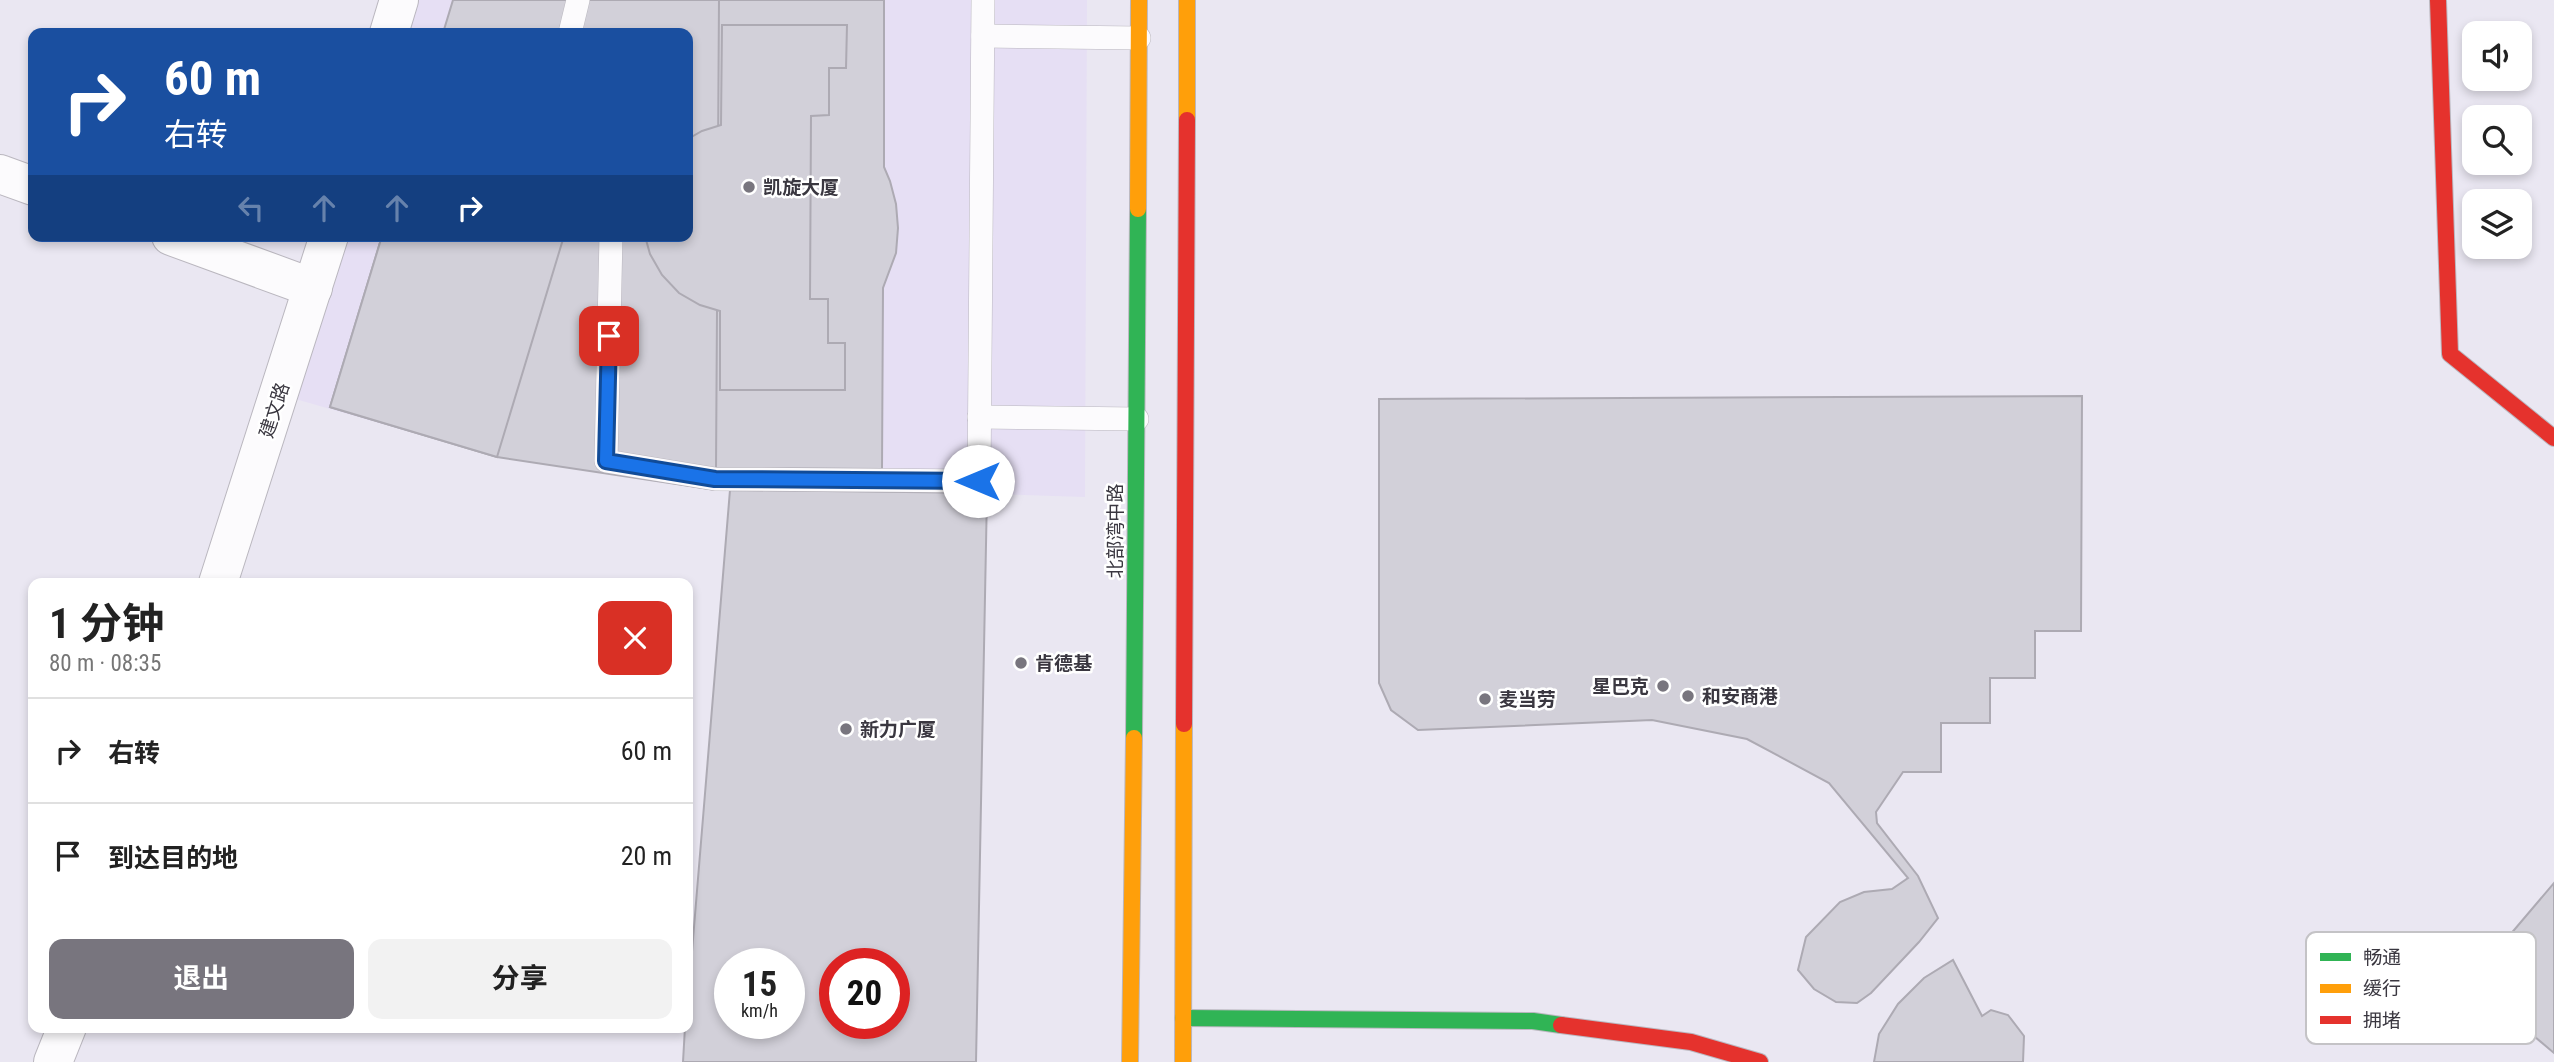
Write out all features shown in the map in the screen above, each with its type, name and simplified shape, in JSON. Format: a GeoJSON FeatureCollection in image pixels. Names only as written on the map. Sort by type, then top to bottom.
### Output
{"type":"FeatureCollection","features":[{"type":"Feature","properties":{"kind":"main road","name":"北部湾中路"},"geometry":{"type":"LineString","coordinates":[[1130,1062],[1139,0]]}},
{"type":"Feature","properties":{"kind":"main road"},"geometry":{"type":"LineString","coordinates":[[1183,1062],[1187,0]]}},
{"type":"Feature","properties":{"kind":"main road"},"geometry":{"type":"LineString","coordinates":[[2438,0],[2450,354],[2554,438]]}},
{"type":"Feature","properties":{"kind":"main road"},"geometry":{"type":"LineString","coordinates":[[1183,1018],[1533,1021],[1691,1042],[1760,1062]]}},
{"type":"Feature","properties":{"kind":"street"},"geometry":{"type":"LineString","coordinates":[[391,28],[399,0]]}},
{"type":"Feature","properties":{"kind":"street"},"geometry":{"type":"LineString","coordinates":[[0,174],[28,184]]}},
{"type":"Feature","properties":{"kind":"street"},"geometry":{"type":"LineString","coordinates":[[187,242],[313,288]]}},
{"type":"Feature","properties":{"kind":"street","name":"建文路"},"geometry":{"type":"LineString","coordinates":[[220,578],[327,242]]}},
{"type":"Feature","properties":{"kind":"street"},"geometry":{"type":"LineString","coordinates":[[52,1062],[64,1033]]}},
{"type":"Feature","properties":{"kind":"lane"},"geometry":{"type":"LineString","coordinates":[[571,28],[578,0]]}},
{"type":"Feature","properties":{"kind":"lane"},"geometry":{"type":"LineString","coordinates":[[611,242],[606,461],[715,479],[978,481],[983,0]]}},
{"type":"Feature","properties":{"kind":"lane"},"geometry":{"type":"LineString","coordinates":[[983,36],[1139,38]]}},
{"type":"Feature","properties":{"kind":"lane"},"geometry":{"type":"LineString","coordinates":[[979,417],[1137,419]]}},
{"type":"Feature","properties":{"kind":"shaded area","name":"凯旋大厦"},"geometry":{"type":"Polygon","coordinates":[[[416,0],[1087,0],[1085,497],[881,490],[716,490],[497,457],[292,398],[340,242],[693,242],[693,28],[407,28],[416,0]]]}},
{"type":"Feature","properties":{"kind":"building","name":"凯旋大厦"},"geometry":{"type":"Polygon","coordinates":[[[453,0],[884,0],[881,490],[716,490],[497,457],[330,407],[380,242],[693,242],[693,28],[445,28],[453,0]]]}},
{"type":"Feature","properties":{"kind":"building"},"geometry":{"type":"Polygon","coordinates":[[[719,0],[884,0],[884,167],[896,204],[898,228],[896,253],[883,288],[882,469],[716,468],[719,0]]]}},
{"type":"Feature","properties":{"kind":"building","name":"凯旋大厦"},"geometry":{"type":"Polygon","coordinates":[[[722,25],[847,25],[846,68],[829,68],[829,115],[811,116],[810,299],[828,299],[828,343],[845,343],[845,390],[720,390],[720,311],[700,305],[679,293],[662,275],[650,254],[647,242],[693,242],[693,136],[721,125],[722,25]]]}},
{"type":"Feature","properties":{"kind":"building"},"geometry":{"type":"Polygon","coordinates":[[[380,242],[562,242],[497,457],[330,407],[380,242]]]}},
{"type":"Feature","properties":{"kind":"building","name":"和安商港"},"geometry":{"type":"Polygon","coordinates":[[[2082,396],[2081,631],[2035,631],[2035,678],[1990,678],[1990,723],[1941,723],[1941,772],[1903,772],[1876,812],[1877,823],[1918,876],[1938,918],[1871,993],[1857,1003],[1836,1002],[1814,989],[1798,970],[1806,937],[1840,902],[1864,892],[1892,889],[1908,878],[1829,783],[1747,739],[1652,720],[1418,730],[1391,710],[1379,683],[1379,399],[2082,396]]]}},
{"type":"Feature","properties":{"kind":"building","name":"新力广厦"},"geometry":{"type":"Polygon","coordinates":[[[730,490],[987,493],[976,1062],[683,1062],[685,1033],[693,1033],[693,939],[730,490]]]}},
{"type":"Feature","properties":{"kind":"building"},"geometry":{"type":"Polygon","coordinates":[[[2554,883],[2554,1053],[2536,1038],[2536,932],[2512,932],[2554,883]]]}},
{"type":"Feature","properties":{"kind":"building"},"geometry":{"type":"Polygon","coordinates":[[[1953,960],[1982,1016],[1991,1010],[2008,1015],[2024,1036],[2023,1062],[1874,1062],[1879,1034],[1898,1004],[1924,978],[1953,960]]]}},
{"type":"Feature","properties":{"kind":"traffic: fast"},"geometry":{"type":"LineString","coordinates":[[1134,738],[1138,209]]}},
{"type":"Feature","properties":{"kind":"traffic: fast"},"geometry":{"type":"LineString","coordinates":[[1183,1018],[1533,1021],[1561,1025]]}},
{"type":"Feature","properties":{"kind":"traffic: slow"},"geometry":{"type":"LineString","coordinates":[[1138,209],[1139,0]]}},
{"type":"Feature","properties":{"kind":"traffic: slow"},"geometry":{"type":"LineString","coordinates":[[1187,0],[1187,120]]}},
{"type":"Feature","properties":{"kind":"traffic: slow"},"geometry":{"type":"LineString","coordinates":[[1183,1062],[1184,724]]}},
{"type":"Feature","properties":{"kind":"traffic: slow"},"geometry":{"type":"LineString","coordinates":[[1130,1062],[1134,738]]}},
{"type":"Feature","properties":{"kind":"traffic: jam"},"geometry":{"type":"LineString","coordinates":[[2438,0],[2450,354],[2554,438]]}},
{"type":"Feature","properties":{"kind":"traffic: jam"},"geometry":{"type":"LineString","coordinates":[[1184,724],[1187,120]]}},
{"type":"Feature","properties":{"kind":"traffic: jam"},"geometry":{"type":"LineString","coordinates":[[1561,1025],[1691,1042],[1760,1062]]}},
{"type":"Feature","properties":{"kind":"place","name":"凯旋大厦"},"geometry":{"type":"Point","coordinates":[749,187]}},
{"type":"Feature","properties":{"kind":"place","name":"肯德基"},"geometry":{"type":"Point","coordinates":[1021,663]}},
{"type":"Feature","properties":{"kind":"place","name":"星巴克"},"geometry":{"type":"Point","coordinates":[1663,686]}},
{"type":"Feature","properties":{"kind":"place","name":"和安商港"},"geometry":{"type":"Point","coordinates":[1688,696]}},
{"type":"Feature","properties":{"kind":"place","name":"麦当劳"},"geometry":{"type":"Point","coordinates":[1485,699]}},
{"type":"Feature","properties":{"kind":"place","name":"新力广厦"},"geometry":{"type":"Point","coordinates":[846,729]}},
{"type":"Feature","properties":{"kind":"route"},"geometry":{"type":"LineString","coordinates":[[609,336],[606,461],[715,479],[978,481]]}}]}
